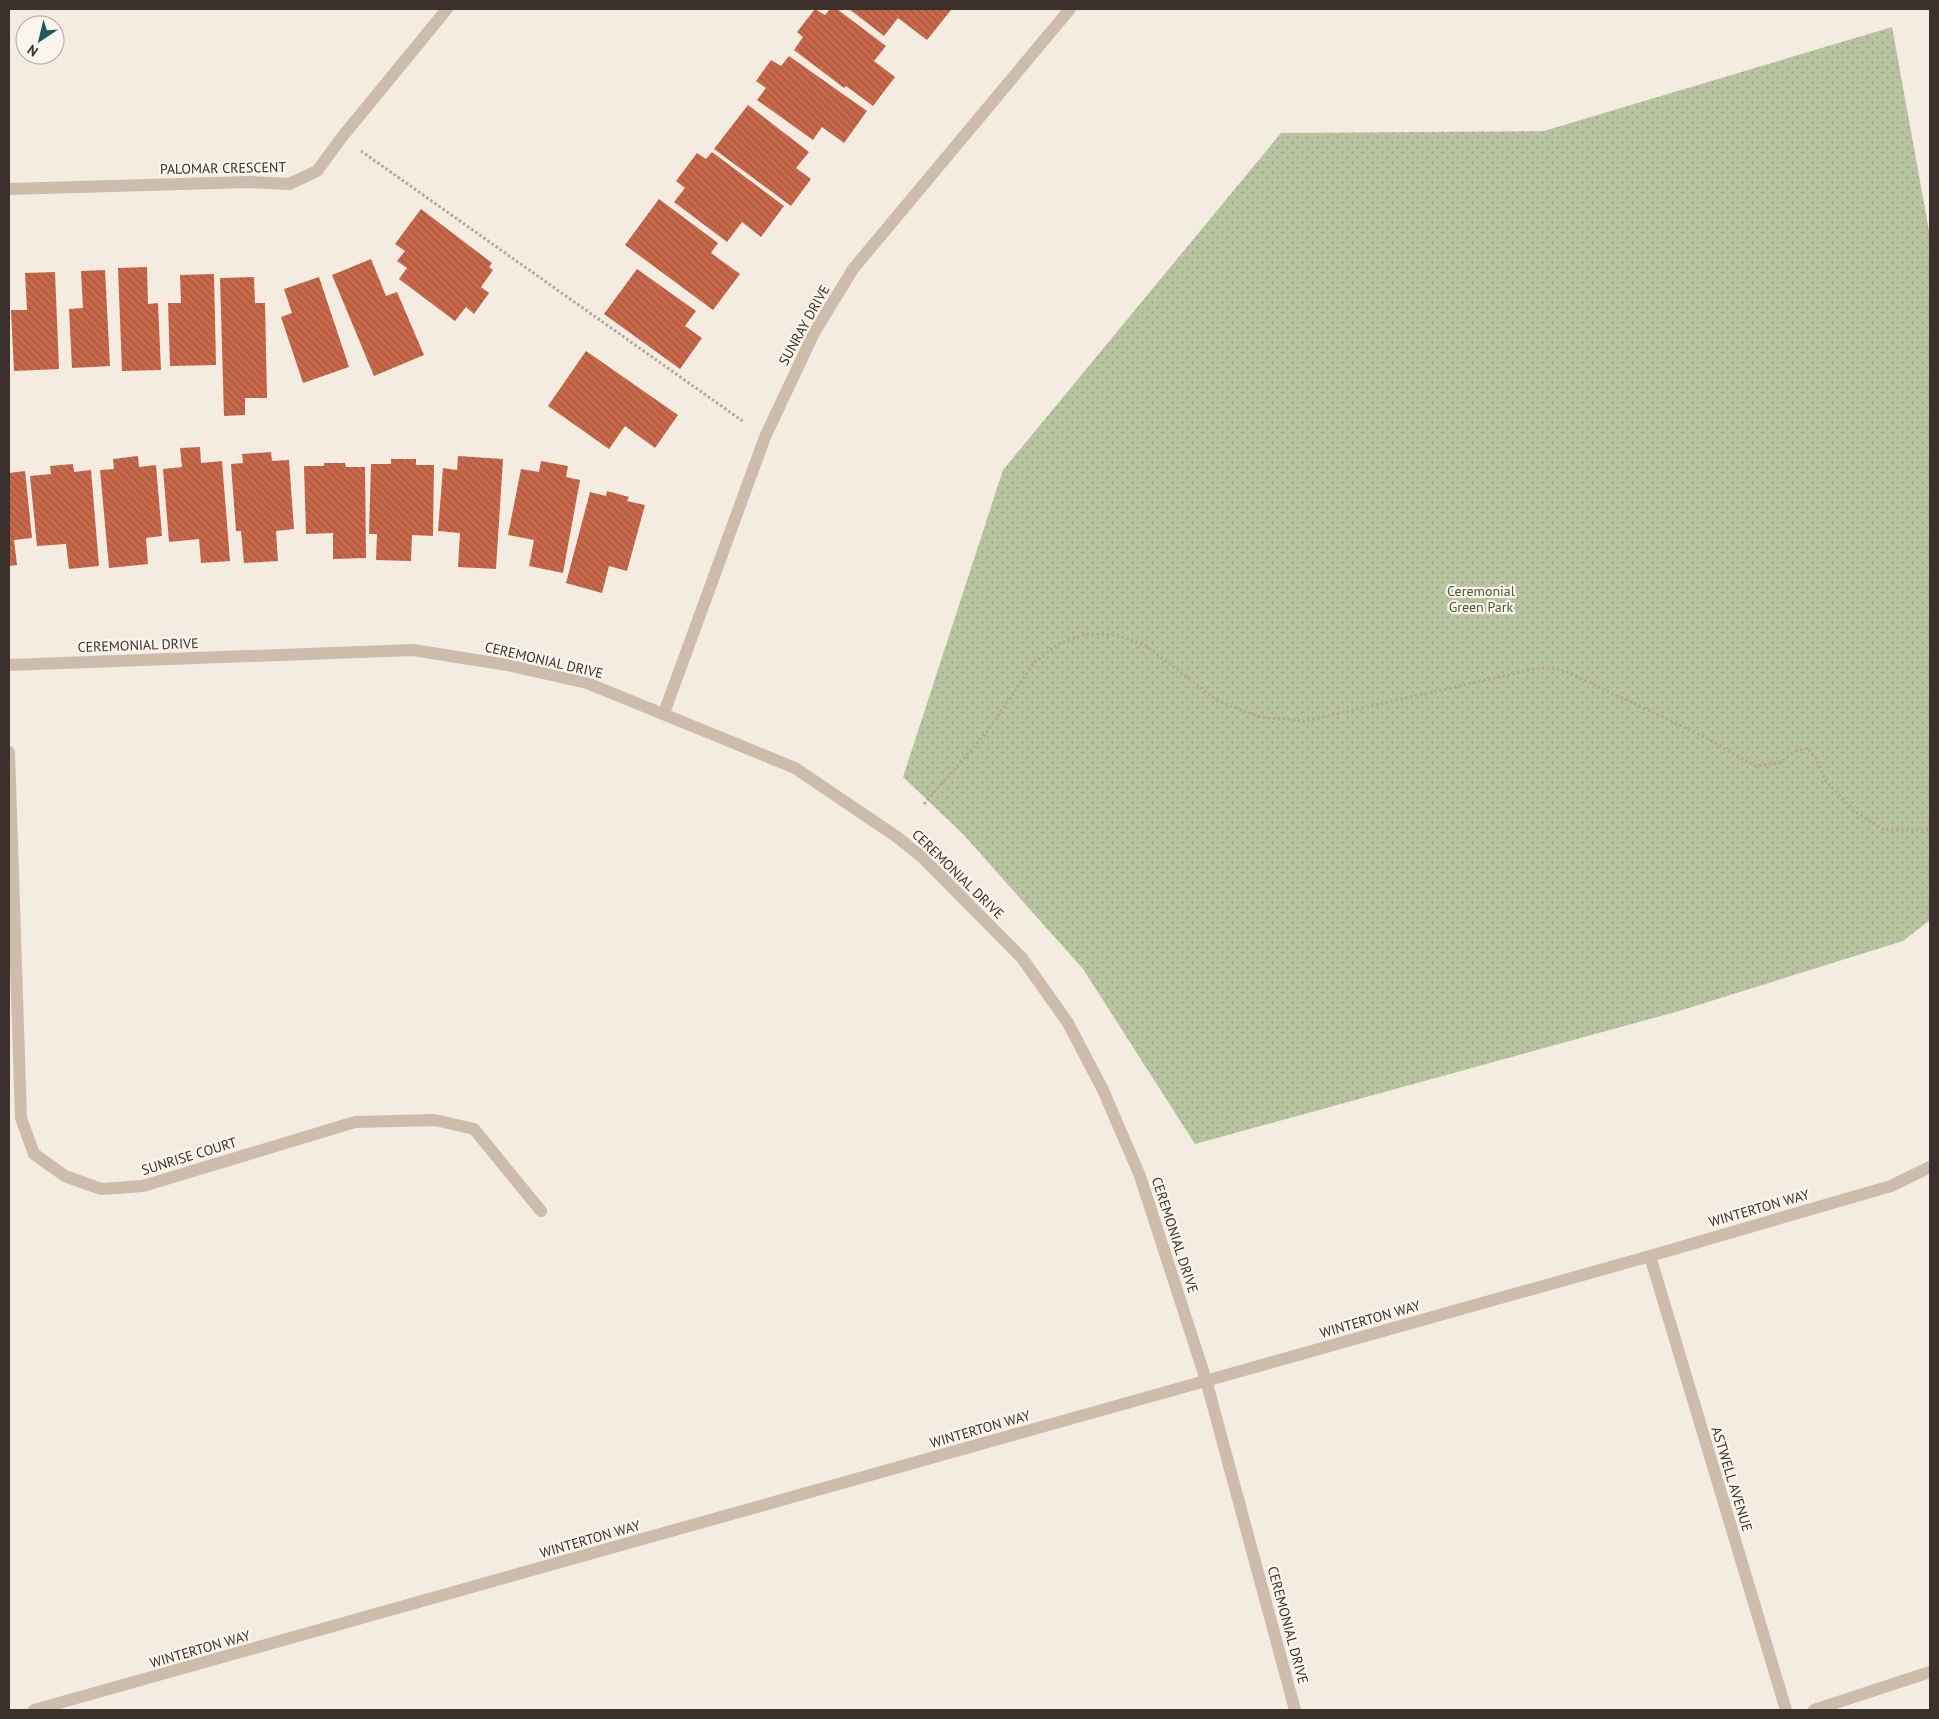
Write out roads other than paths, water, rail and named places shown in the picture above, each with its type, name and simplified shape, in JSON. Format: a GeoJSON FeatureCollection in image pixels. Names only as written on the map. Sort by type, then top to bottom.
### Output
{"type":"FeatureCollection","features":[{"type":"Feature","properties":{"kind":"street","name":"PALOMAR CRESCENT"},"geometry":{"type":"LineString","coordinates":[[9,189],[250,182],[289,184],[317,171],[342,137],[447,9]]}},
{"type":"Feature","properties":{"kind":"street","name":"SUNRAY DRIVE"},"geometry":{"type":"LineString","coordinates":[[664,713],[765,437],[814,333],[853,270],[1070,9]]}},
{"type":"Feature","properties":{"kind":"street","name":"CEREMONIAL DRIVE"},"geometry":{"type":"LineString","coordinates":[[9,665],[413,650],[507,665],[587,683],[795,768],[898,837],[923,858],[1022,958],[1068,1023],[1103,1090],[1140,1176],[1206,1380],[1295,1710]]}},
{"type":"Feature","properties":{"kind":"street","name":"SUNRISE COURT"},"geometry":{"type":"LineString","coordinates":[[9,752],[21,1118],[34,1154],[65,1176],[101,1189],[143,1186],[355,1122],[434,1120],[474,1130],[541,1211]]}},
{"type":"Feature","properties":{"kind":"street","name":"WINTERTON WAY"},"geometry":{"type":"LineString","coordinates":[[34,1710],[58,1707],[1206,1380],[1650,1256],[1891,1186],[1930,1167]]}},
{"type":"Feature","properties":{"kind":"street","name":"ASTWELL AVENUE"},"geometry":{"type":"LineString","coordinates":[[1650,1256],[1786,1710]]}},
{"type":"Feature","properties":{"kind":"street"},"geometry":{"type":"LineString","coordinates":[[1814,1710],[1930,1672]]}},
{"type":"Feature","properties":{"kind":"park label","name":"Ceremonial Green Park"},"geometry":{"type":"Point","coordinates":[1481,600]}}]}
